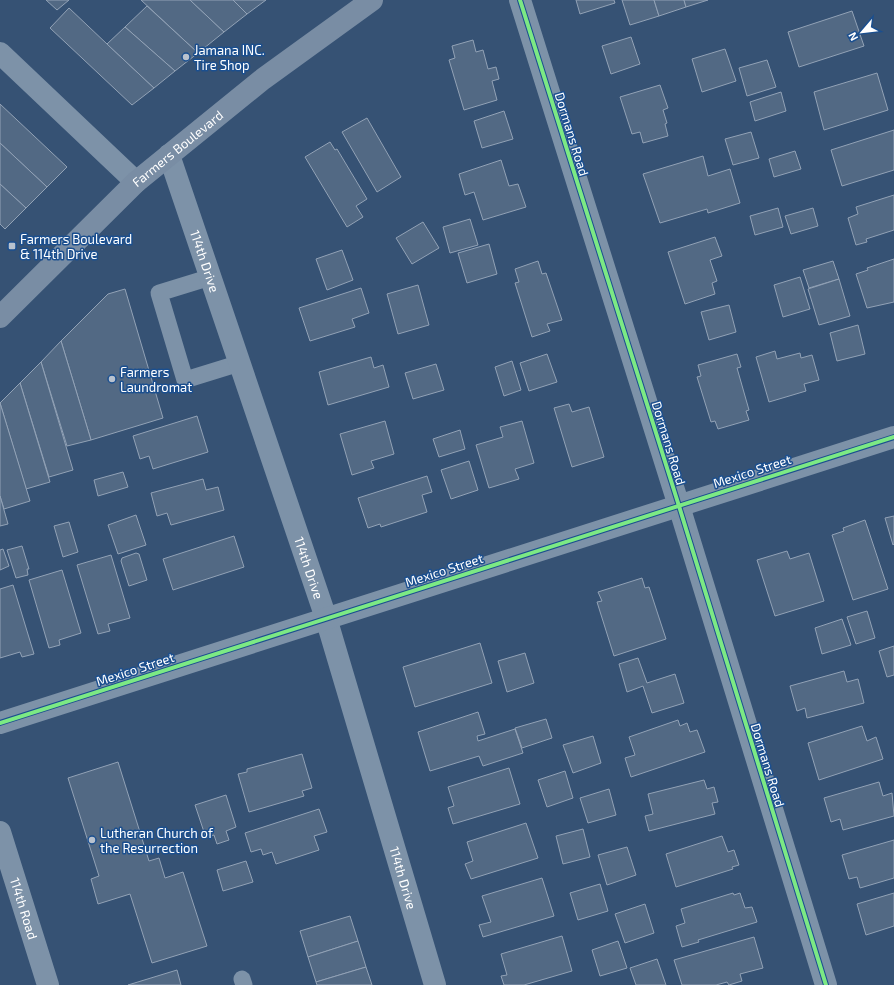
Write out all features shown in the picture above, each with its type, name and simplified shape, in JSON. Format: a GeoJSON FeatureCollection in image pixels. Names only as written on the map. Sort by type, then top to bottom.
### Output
{"type":"FeatureCollection","features":[{"type":"Feature","properties":{"kind":"main road","name":"Farmers Boulevard"},"geometry":{"type":"LineString","coordinates":[[0,317],[136,182],[263,79],[372,0]]}},
{"type":"Feature","properties":{"kind":"street","name":"Dormans Road"},"geometry":{"type":"LineString","coordinates":[[520,0],[826,985]]}},
{"type":"Feature","properties":{"kind":"street"},"geometry":{"type":"LineString","coordinates":[[0,53],[136,182]]}},
{"type":"Feature","properties":{"kind":"street","name":"114th Drive"},"geometry":{"type":"LineString","coordinates":[[169,155],[326,618],[435,985]]}},
{"type":"Feature","properties":{"kind":"street","name":"Mexico Street"},"geometry":{"type":"LineString","coordinates":[[0,723],[894,437]]}},
{"type":"Feature","properties":{"kind":"street","name":"114th Road"},"geometry":{"type":"LineString","coordinates":[[0,832],[48,985]]}},
{"type":"Feature","properties":{"kind":"lane"},"geometry":{"type":"LineString","coordinates":[[211,277],[159,293],[185,380],[240,363]]}},
{"type":"Feature","properties":{"kind":"building"},"geometry":{"type":"Polygon","coordinates":[[[46,0],[69,0],[57,10],[46,0]]]}},
{"type":"Feature","properties":{"kind":"building"},"geometry":{"type":"Polygon","coordinates":[[[141,0],[190,0],[224,32],[198,53],[141,0]]]}},
{"type":"Feature","properties":{"kind":"building"},"geometry":{"type":"Polygon","coordinates":[[[190,0],[233,0],[247,14],[224,32],[190,0]]]}},
{"type":"Feature","properties":{"kind":"building"},"geometry":{"type":"Polygon","coordinates":[[[233,0],[266,0],[247,14],[233,0]]]}},
{"type":"Feature","properties":{"kind":"building"},"geometry":{"type":"Polygon","coordinates":[[[576,0],[614,0],[615,3],[580,14],[576,0]]]}},
{"type":"Feature","properties":{"kind":"building"},"geometry":{"type":"Polygon","coordinates":[[[622,0],[654,0],[659,16],[630,25],[622,0]]]}},
{"type":"Feature","properties":{"kind":"building"},"geometry":{"type":"Polygon","coordinates":[[[654,0],[684,0],[686,7],[659,16],[654,0]]]}},
{"type":"Feature","properties":{"kind":"building"},"geometry":{"type":"Polygon","coordinates":[[[684,0],[708,0],[686,7],[684,0]]]}},
{"type":"Feature","properties":{"kind":"building"},"geometry":{"type":"Polygon","coordinates":[[[147,6],[198,53],[175,71],[125,27],[147,6]]]}},
{"type":"Feature","properties":{"kind":"building"},"geometry":{"type":"Polygon","coordinates":[[[69,8],[154,88],[132,105],[50,28],[69,8]]]}},
{"type":"Feature","properties":{"kind":"building"},"geometry":{"type":"Polygon","coordinates":[[[852,11],[864,46],[799,67],[788,32],[852,11]]]}},
{"type":"Feature","properties":{"kind":"building"},"geometry":{"type":"Polygon","coordinates":[[[125,27],[175,71],[154,88],[107,44],[125,27]]]}},
{"type":"Feature","properties":{"kind":"building"},"geometry":{"type":"Polygon","coordinates":[[[631,37],[640,64],[611,74],[602,46],[631,37]]]}},
{"type":"Feature","properties":{"kind":"building"},"geometry":{"type":"Polygon","coordinates":[[[473,40],[476,52],[483,50],[488,69],[496,67],[499,79],[492,81],[497,100],[464,110],[449,60],[455,58],[452,46],[473,40]]]}},
{"type":"Feature","properties":{"kind":"building"},"geometry":{"type":"Polygon","coordinates":[[[725,49],[736,81],[702,92],[692,59],[725,49]]]}},
{"type":"Feature","properties":{"kind":"building"},"geometry":{"type":"Polygon","coordinates":[[[767,60],[776,87],[747,96],[739,68],[767,60]]]}},
{"type":"Feature","properties":{"kind":"building"},"geometry":{"type":"Polygon","coordinates":[[[877,73],[888,110],[824,130],[814,92],[877,73]]]}},
{"type":"Feature","properties":{"kind":"building"},"geometry":{"type":"Polygon","coordinates":[[[660,85],[668,108],[663,110],[667,123],[665,124],[668,136],[643,143],[640,132],[632,134],[620,97],[660,85]]]}},
{"type":"Feature","properties":{"kind":"building"},"geometry":{"type":"Polygon","coordinates":[[[781,92],[786,111],[755,121],[750,102],[781,92]]]}},
{"type":"Feature","properties":{"kind":"building"},"geometry":{"type":"Polygon","coordinates":[[[0,104],[67,167],[47,187],[0,143],[0,104]]]}},
{"type":"Feature","properties":{"kind":"building"},"geometry":{"type":"Polygon","coordinates":[[[504,111],[513,139],[482,148],[474,121],[504,111]]]}},
{"type":"Feature","properties":{"kind":"building"},"geometry":{"type":"Polygon","coordinates":[[[367,118],[401,177],[377,192],[342,132],[367,118]]]}},
{"type":"Feature","properties":{"kind":"building"},"geometry":{"type":"Polygon","coordinates":[[[894,130],[894,170],[842,186],[831,150],[894,130]]]}},
{"type":"Feature","properties":{"kind":"building"},"geometry":{"type":"Polygon","coordinates":[[[751,132],[759,158],[733,165],[725,139],[751,132]]]}},
{"type":"Feature","properties":{"kind":"building"},"geometry":{"type":"Polygon","coordinates":[[[330,142],[335,150],[337,149],[367,199],[356,206],[363,217],[347,227],[305,157],[330,142]]]}},
{"type":"Feature","properties":{"kind":"building"},"geometry":{"type":"Polygon","coordinates":[[[0,143],[47,187],[26,208],[0,184],[0,143]]]}},
{"type":"Feature","properties":{"kind":"building"},"geometry":{"type":"Polygon","coordinates":[[[795,151],[801,169],[774,177],[769,159],[795,151]]]}},
{"type":"Feature","properties":{"kind":"building"},"geometry":{"type":"Polygon","coordinates":[[[703,156],[708,176],[730,169],[740,203],[708,213],[707,209],[660,223],[643,174],[703,156]]]}},
{"type":"Feature","properties":{"kind":"building"},"geometry":{"type":"Polygon","coordinates":[[[501,160],[509,186],[518,184],[526,207],[483,220],[474,192],[465,195],[459,174],[501,160]]]}},
{"type":"Feature","properties":{"kind":"building"},"geometry":{"type":"Polygon","coordinates":[[[0,184],[26,208],[5,229],[0,224],[0,184]]]}},
{"type":"Feature","properties":{"kind":"building"},"geometry":{"type":"Polygon","coordinates":[[[894,195],[894,230],[866,239],[867,242],[856,245],[848,218],[858,214],[856,207],[894,195]]]}},
{"type":"Feature","properties":{"kind":"building"},"geometry":{"type":"Polygon","coordinates":[[[778,208],[783,227],[755,235],[750,216],[778,208]]]}},
{"type":"Feature","properties":{"kind":"building"},"geometry":{"type":"Polygon","coordinates":[[[813,208],[818,226],[791,234],[785,216],[813,208]]]}},
{"type":"Feature","properties":{"kind":"building"},"geometry":{"type":"Polygon","coordinates":[[[470,219],[478,245],[450,253],[443,227],[470,219]]]}},
{"type":"Feature","properties":{"kind":"building"},"geometry":{"type":"Polygon","coordinates":[[[423,222],[439,248],[412,264],[396,238],[423,222]]]}},
{"type":"Feature","properties":{"kind":"building"},"geometry":{"type":"Polygon","coordinates":[[[715,237],[722,256],[710,260],[717,281],[712,283],[715,294],[685,304],[668,252],[715,237]]]}},
{"type":"Feature","properties":{"kind":"building"},"geometry":{"type":"Polygon","coordinates":[[[489,244],[497,274],[467,283],[458,253],[489,244]]]}},
{"type":"Feature","properties":{"kind":"building"},"geometry":{"type":"Polygon","coordinates":[[[342,250],[353,280],[327,290],[316,259],[342,250]]]}},
{"type":"Feature","properties":{"kind":"building"},"geometry":{"type":"Polygon","coordinates":[[[894,259],[894,302],[867,308],[856,274],[868,270],[867,268],[894,259]]]}},
{"type":"Feature","properties":{"kind":"building"},"geometry":{"type":"Polygon","coordinates":[[[538,261],[542,274],[546,273],[562,320],[547,324],[550,331],[532,337],[515,283],[519,282],[515,269],[538,261]]]}},
{"type":"Feature","properties":{"kind":"building"},"geometry":{"type":"Polygon","coordinates":[[[833,261],[839,279],[809,288],[803,270],[833,261]]]}},
{"type":"Feature","properties":{"kind":"building"},"geometry":{"type":"Polygon","coordinates":[[[800,277],[810,309],[783,317],[774,285],[800,277]]]}},
{"type":"Feature","properties":{"kind":"building"},"geometry":{"type":"Polygon","coordinates":[[[839,279],[850,316],[819,325],[808,289],[839,279]]]}},
{"type":"Feature","properties":{"kind":"building"},"geometry":{"type":"Polygon","coordinates":[[[418,285],[429,325],[398,334],[387,294],[418,285]]]}},
{"type":"Feature","properties":{"kind":"building"},"geometry":{"type":"Polygon","coordinates":[[[361,288],[369,313],[352,319],[355,327],[310,341],[299,308],[361,288]]]}},
{"type":"Feature","properties":{"kind":"building","name":"Farmers Laundromat"},"geometry":{"type":"Polygon","coordinates":[[[125,289],[163,418],[91,440],[61,341],[108,294],[125,289]]]}},
{"type":"Feature","properties":{"kind":"building"},"geometry":{"type":"Polygon","coordinates":[[[729,305],[736,332],[709,340],[701,312],[729,305]]]}},
{"type":"Feature","properties":{"kind":"building"},"geometry":{"type":"Polygon","coordinates":[[[858,325],[865,354],[837,361],[830,333],[858,325]]]}},
{"type":"Feature","properties":{"kind":"building"},"geometry":{"type":"Polygon","coordinates":[[[61,341],[91,440],[67,446],[41,362],[61,341]]]}},
{"type":"Feature","properties":{"kind":"building"},"geometry":{"type":"Polygon","coordinates":[[[775,351],[777,359],[800,353],[801,358],[812,355],[819,380],[804,384],[806,391],[769,402],[756,357],[775,351]]]}},
{"type":"Feature","properties":{"kind":"building"},"geometry":{"type":"Polygon","coordinates":[[[547,354],[557,382],[529,391],[520,363],[547,354]]]}},
{"type":"Feature","properties":{"kind":"building"},"geometry":{"type":"Polygon","coordinates":[[[737,354],[741,367],[737,368],[749,410],[746,411],[749,420],[718,429],[715,421],[711,422],[697,377],[701,376],[698,365],[737,354]]]}},
{"type":"Feature","properties":{"kind":"building"},"geometry":{"type":"Polygon","coordinates":[[[371,357],[374,368],[383,365],[389,387],[328,405],[319,372],[371,357]]]}},
{"type":"Feature","properties":{"kind":"building"},"geometry":{"type":"Polygon","coordinates":[[[512,361],[521,390],[504,396],[495,367],[512,361]]]}},
{"type":"Feature","properties":{"kind":"building"},"geometry":{"type":"Polygon","coordinates":[[[41,362],[73,470],[49,477],[20,383],[41,362]]]}},
{"type":"Feature","properties":{"kind":"building"},"geometry":{"type":"Polygon","coordinates":[[[436,364],[444,390],[413,399],[405,373],[436,364]]]}},
{"type":"Feature","properties":{"kind":"building"},"geometry":{"type":"Polygon","coordinates":[[[20,383],[50,482],[26,489],[0,403],[20,383]]]}},
{"type":"Feature","properties":{"kind":"building"},"geometry":{"type":"Polygon","coordinates":[[[0,403],[30,501],[4,509],[0,496],[0,403]]]}},
{"type":"Feature","properties":{"kind":"building"},"geometry":{"type":"Polygon","coordinates":[[[569,404],[572,412],[589,407],[604,457],[572,467],[554,408],[569,404]]]}},
{"type":"Feature","properties":{"kind":"building"},"geometry":{"type":"Polygon","coordinates":[[[197,416],[208,452],[153,469],[149,456],[140,459],[133,436],[197,416]]]}},
{"type":"Feature","properties":{"kind":"building"},"geometry":{"type":"Polygon","coordinates":[[[385,421],[394,454],[371,461],[374,468],[352,475],[340,434],[385,421]]]}},
{"type":"Feature","properties":{"kind":"building"},"geometry":{"type":"Polygon","coordinates":[[[522,421],[534,463],[515,469],[519,479],[489,488],[476,445],[503,437],[500,427],[522,421]]]}},
{"type":"Feature","properties":{"kind":"building"},"geometry":{"type":"Polygon","coordinates":[[[460,430],[465,449],[439,457],[433,439],[460,430]]]}},
{"type":"Feature","properties":{"kind":"building"},"geometry":{"type":"Polygon","coordinates":[[[469,461],[478,490],[451,499],[441,470],[469,461]]]}},
{"type":"Feature","properties":{"kind":"building"},"geometry":{"type":"Polygon","coordinates":[[[123,472],[128,487],[98,496],[94,480],[123,472]]]}},
{"type":"Feature","properties":{"kind":"building"},"geometry":{"type":"Polygon","coordinates":[[[427,476],[432,492],[422,495],[427,512],[381,527],[380,524],[368,528],[358,498],[427,476]]]}},
{"type":"Feature","properties":{"kind":"building"},"geometry":{"type":"Polygon","coordinates":[[[203,479],[206,490],[218,487],[224,510],[171,525],[167,513],[157,516],[151,493],[203,479]]]}},
{"type":"Feature","properties":{"kind":"building"},"geometry":{"type":"Polygon","coordinates":[[[0,496],[8,524],[0,526],[0,496]]]}},
{"type":"Feature","properties":{"kind":"building"},"geometry":{"type":"Polygon","coordinates":[[[136,515],[146,545],[118,554],[108,525],[136,515]]]}},
{"type":"Feature","properties":{"kind":"building"},"geometry":{"type":"Polygon","coordinates":[[[894,516],[894,544],[893,545],[885,518],[894,516]]]}},
{"type":"Feature","properties":{"kind":"building"},"geometry":{"type":"Polygon","coordinates":[[[865,520],[888,589],[853,600],[832,535],[844,531],[843,528],[865,520]]]}},
{"type":"Feature","properties":{"kind":"building"},"geometry":{"type":"Polygon","coordinates":[[[69,522],[78,552],[63,557],[54,526],[69,522]]]}},
{"type":"Feature","properties":{"kind":"building"},"geometry":{"type":"Polygon","coordinates":[[[234,536],[244,567],[173,590],[163,559],[234,536]]]}},
{"type":"Feature","properties":{"kind":"building"},"geometry":{"type":"Polygon","coordinates":[[[22,546],[29,569],[27,569],[28,575],[16,578],[7,550],[22,546]]]}},
{"type":"Feature","properties":{"kind":"building"},"geometry":{"type":"Polygon","coordinates":[[[3,549],[9,566],[0,570],[0,550],[3,549]]]}},
{"type":"Feature","properties":{"kind":"building"},"geometry":{"type":"Polygon","coordinates":[[[787,551],[790,559],[809,553],[824,601],[775,616],[757,560],[787,551]]]}},
{"type":"Feature","properties":{"kind":"building"},"geometry":{"type":"Polygon","coordinates":[[[136,553],[139,554],[147,580],[129,586],[121,561],[122,558],[136,553]]]}},
{"type":"Feature","properties":{"kind":"building"},"geometry":{"type":"Polygon","coordinates":[[[111,555],[130,618],[108,624],[110,631],[98,634],[77,565],[111,555]]]}},
{"type":"Feature","properties":{"kind":"building"},"geometry":{"type":"Polygon","coordinates":[[[62,570],[81,633],[59,640],[60,645],[49,648],[29,580],[62,570]]]}},
{"type":"Feature","properties":{"kind":"building"},"geometry":{"type":"Polygon","coordinates":[[[642,578],[645,588],[649,587],[666,639],[614,656],[597,602],[602,601],[598,592],[642,578]]]}},
{"type":"Feature","properties":{"kind":"building"},"geometry":{"type":"Polygon","coordinates":[[[13,585],[34,654],[22,657],[20,652],[0,658],[0,589],[13,585]]]}},
{"type":"Feature","properties":{"kind":"building"},"geometry":{"type":"Polygon","coordinates":[[[867,611],[875,638],[856,644],[847,617],[867,611]]]}},
{"type":"Feature","properties":{"kind":"building"},"geometry":{"type":"Polygon","coordinates":[[[842,619],[851,645],[822,654],[815,628],[842,619]]]}},
{"type":"Feature","properties":{"kind":"building"},"geometry":{"type":"Polygon","coordinates":[[[480,643],[492,683],[415,707],[403,667],[480,643]]]}},
{"type":"Feature","properties":{"kind":"building"},"geometry":{"type":"Polygon","coordinates":[[[894,646],[894,675],[887,677],[879,651],[894,646]]]}},
{"type":"Feature","properties":{"kind":"building"},"geometry":{"type":"Polygon","coordinates":[[[525,653],[534,683],[507,692],[498,661],[525,653]]]}},
{"type":"Feature","properties":{"kind":"building"},"geometry":{"type":"Polygon","coordinates":[[[638,658],[647,683],[675,674],[684,703],[652,713],[643,686],[627,692],[619,664],[638,658]]]}},
{"type":"Feature","properties":{"kind":"building"},"geometry":{"type":"Polygon","coordinates":[[[844,671],[847,682],[858,679],[864,703],[807,718],[805,708],[797,711],[790,686],[844,671]]]}},
{"type":"Feature","properties":{"kind":"building"},"geometry":{"type":"Polygon","coordinates":[[[478,712],[485,734],[477,736],[478,741],[515,729],[523,753],[483,766],[479,756],[430,771],[418,732],[478,712]]]}},
{"type":"Feature","properties":{"kind":"building"},"geometry":{"type":"Polygon","coordinates":[[[546,719],[552,738],[522,748],[515,728],[546,719]]]}},
{"type":"Feature","properties":{"kind":"building"},"geometry":{"type":"Polygon","coordinates":[[[678,720],[680,726],[687,723],[690,732],[697,730],[705,752],[631,777],[625,758],[635,755],[629,737],[678,720]]]}},
{"type":"Feature","properties":{"kind":"building"},"geometry":{"type":"Polygon","coordinates":[[[862,726],[867,741],[876,737],[883,759],[819,780],[808,743],[862,726]]]}},
{"type":"Feature","properties":{"kind":"building"},"geometry":{"type":"Polygon","coordinates":[[[593,736],[601,763],[573,773],[563,745],[593,736]]]}},
{"type":"Feature","properties":{"kind":"building"},"geometry":{"type":"Polygon","coordinates":[[[302,754],[312,788],[302,791],[304,796],[249,812],[238,774],[247,772],[247,769],[302,754]]]}},
{"type":"Feature","properties":{"kind":"building"},"geometry":{"type":"Polygon","coordinates":[[[118,762],[149,861],[159,858],[165,878],[183,872],[207,946],[152,963],[130,894],[98,904],[91,879],[99,876],[68,778],[118,762]]]}},
{"type":"Feature","properties":{"kind":"building"},"geometry":{"type":"Polygon","coordinates":[[[509,768],[520,804],[453,824],[448,808],[454,806],[448,787],[509,768]]]}},
{"type":"Feature","properties":{"kind":"building"},"geometry":{"type":"Polygon","coordinates":[[[565,771],[573,798],[547,807],[538,780],[565,771]]]}},
{"type":"Feature","properties":{"kind":"building"},"geometry":{"type":"Polygon","coordinates":[[[704,780],[707,789],[714,787],[718,802],[712,803],[715,814],[649,831],[645,816],[653,814],[648,794],[704,780]]]}},
{"type":"Feature","properties":{"kind":"building"},"geometry":{"type":"Polygon","coordinates":[[[879,782],[883,796],[892,793],[894,816],[843,830],[840,819],[831,822],[824,798],[879,782]]]}},
{"type":"Feature","properties":{"kind":"building"},"geometry":{"type":"Polygon","coordinates":[[[609,789],[616,815],[588,823],[580,798],[609,789]]]}},
{"type":"Feature","properties":{"kind":"building"},"geometry":{"type":"Polygon","coordinates":[[[226,795],[236,827],[226,831],[229,840],[217,844],[214,835],[206,838],[195,805],[226,795]]]}},
{"type":"Feature","properties":{"kind":"building"},"geometry":{"type":"Polygon","coordinates":[[[319,809],[327,832],[314,836],[319,850],[276,864],[272,852],[263,855],[261,849],[251,852],[245,833],[319,809]]]}},
{"type":"Feature","properties":{"kind":"building"},"geometry":{"type":"Polygon","coordinates":[[[526,823],[538,858],[471,879],[465,864],[473,861],[467,842],[526,823]]]}},
{"type":"Feature","properties":{"kind":"building"},"geometry":{"type":"Polygon","coordinates":[[[583,829],[590,857],[563,864],[556,836],[583,829]]]}},
{"type":"Feature","properties":{"kind":"building"},"geometry":{"type":"Polygon","coordinates":[[[722,836],[728,852],[734,850],[739,865],[732,867],[733,869],[676,887],[666,854],[722,836]]]}},
{"type":"Feature","properties":{"kind":"building"},"geometry":{"type":"Polygon","coordinates":[[[894,840],[894,878],[860,888],[857,877],[849,879],[842,855],[894,840]]]}},
{"type":"Feature","properties":{"kind":"building"},"geometry":{"type":"Polygon","coordinates":[[[627,847],[636,875],[607,885],[598,855],[627,847]]]}},
{"type":"Feature","properties":{"kind":"building"},"geometry":{"type":"Polygon","coordinates":[[[246,861],[253,882],[223,891],[217,870],[246,861]]]}},
{"type":"Feature","properties":{"kind":"building"},"geometry":{"type":"Polygon","coordinates":[[[542,878],[554,916],[483,937],[479,925],[491,922],[482,896],[542,878]]]}},
{"type":"Feature","properties":{"kind":"building"},"geometry":{"type":"Polygon","coordinates":[[[600,884],[608,911],[578,920],[570,893],[600,884]]]}},
{"type":"Feature","properties":{"kind":"building"},"geometry":{"type":"Polygon","coordinates":[[[733,893],[734,895],[740,893],[745,908],[752,907],[757,922],[698,940],[699,942],[682,947],[676,926],[685,923],[681,909],[733,893]]]}},
{"type":"Feature","properties":{"kind":"building"},"geometry":{"type":"Polygon","coordinates":[[[894,893],[894,926],[866,935],[857,904],[894,893]]]}},
{"type":"Feature","properties":{"kind":"building"},"geometry":{"type":"Polygon","coordinates":[[[645,904],[654,933],[625,943],[615,914],[645,904]]]}},
{"type":"Feature","properties":{"kind":"building"},"geometry":{"type":"Polygon","coordinates":[[[350,916],[358,941],[308,957],[300,931],[350,916]]]}},
{"type":"Feature","properties":{"kind":"building"},"geometry":{"type":"Polygon","coordinates":[[[562,936],[572,971],[524,985],[504,985],[501,976],[507,975],[501,954],[562,936]]]}},
{"type":"Feature","properties":{"kind":"building"},"geometry":{"type":"Polygon","coordinates":[[[754,937],[763,968],[740,974],[742,981],[729,985],[727,982],[716,985],[682,985],[674,960],[754,937]]]}},
{"type":"Feature","properties":{"kind":"building"},"geometry":{"type":"Polygon","coordinates":[[[358,941],[366,967],[316,982],[308,957],[358,941]]]}},
{"type":"Feature","properties":{"kind":"building"},"geometry":{"type":"Polygon","coordinates":[[[618,941],[627,968],[600,976],[592,950],[618,941]]]}},
{"type":"Feature","properties":{"kind":"building"},"geometry":{"type":"Polygon","coordinates":[[[657,959],[666,985],[636,985],[630,968],[657,959]]]}},
{"type":"Feature","properties":{"kind":"building"},"geometry":{"type":"Polygon","coordinates":[[[366,967],[372,985],[317,985],[316,982],[366,967]]]}},
{"type":"Feature","properties":{"kind":"building"},"geometry":{"type":"Polygon","coordinates":[[[177,970],[181,985],[128,985],[177,970]]]}},
{"type":"Feature","properties":{"kind":"cycle path"},"geometry":{"type":"LineString","coordinates":[[520,0],[679,506],[826,985]]}},
{"type":"Feature","properties":{"kind":"cycle path"},"geometry":{"type":"LineString","coordinates":[[0,723],[894,437]]}},
{"type":"Feature","properties":{"kind":"place","name":"Jamana INC. Tire Shop"},"geometry":{"type":"Point","coordinates":[186,57]}},
{"type":"Feature","properties":{"kind":"place","name":"Farmers Boulevard & 114th Drive"},"geometry":{"type":"Point","coordinates":[12,246]}},
{"type":"Feature","properties":{"kind":"place","name":"Farmers Laundromat"},"geometry":{"type":"Point","coordinates":[112,379]}},
{"type":"Feature","properties":{"kind":"place","name":"Lutheran Church of the Resurrection"},"geometry":{"type":"Point","coordinates":[92,840]}}]}
